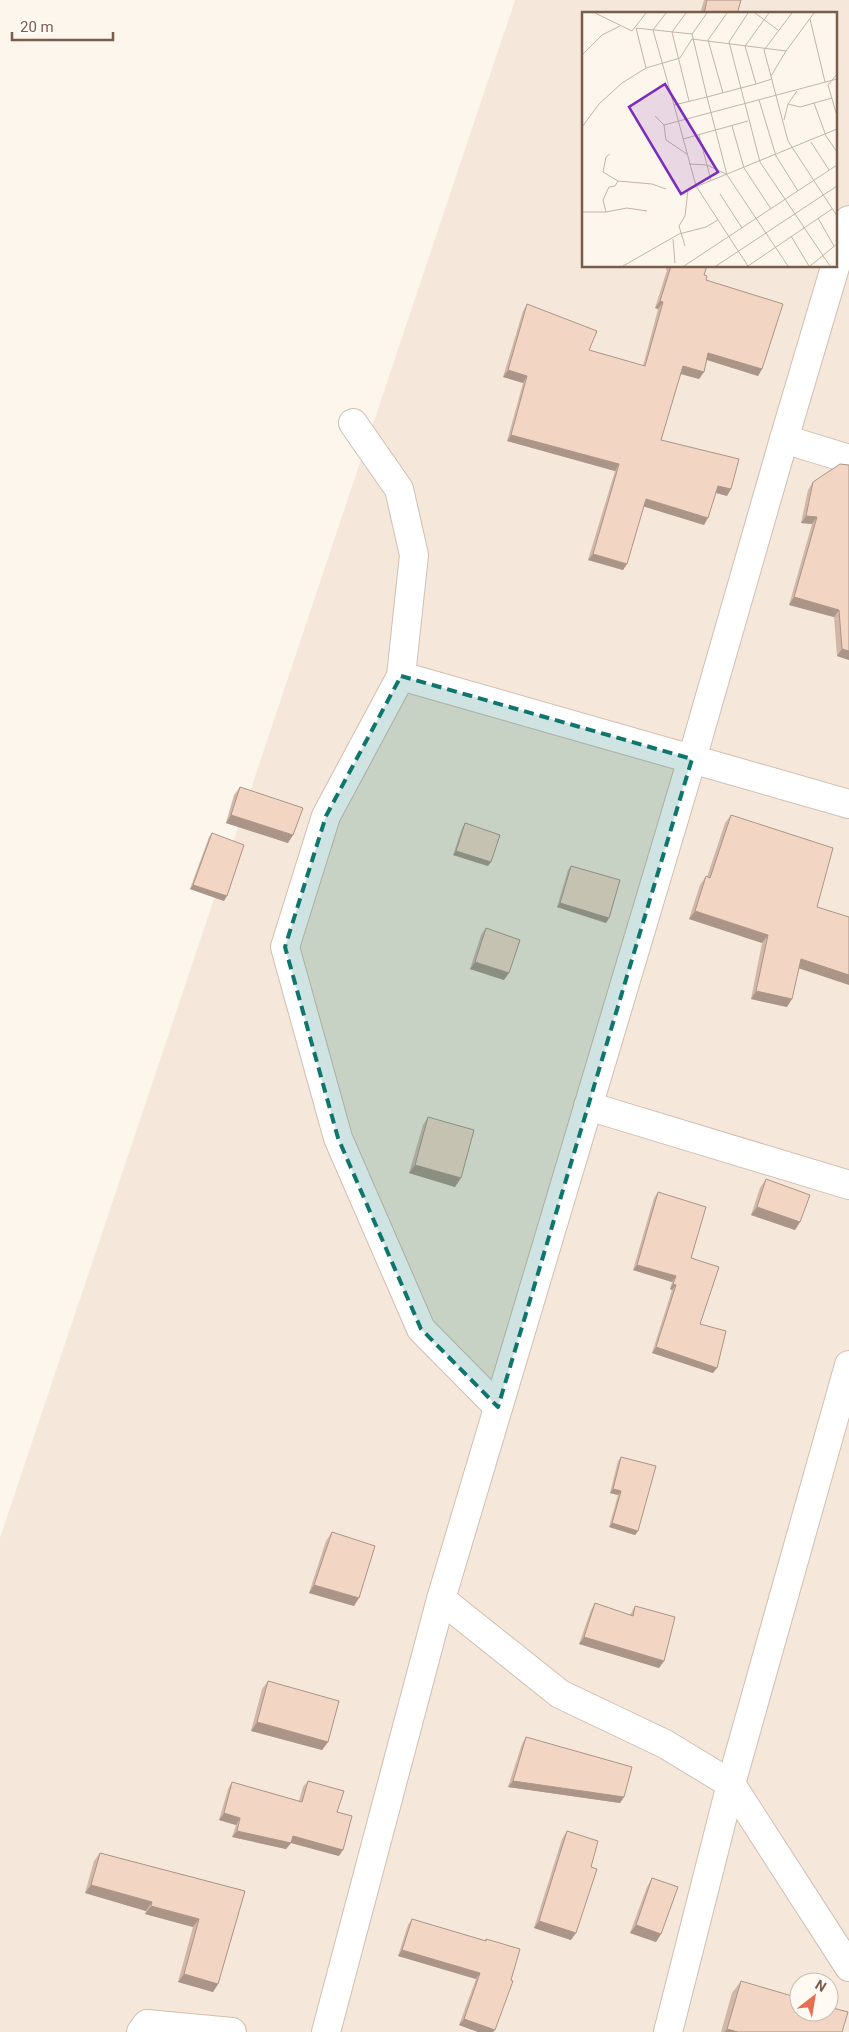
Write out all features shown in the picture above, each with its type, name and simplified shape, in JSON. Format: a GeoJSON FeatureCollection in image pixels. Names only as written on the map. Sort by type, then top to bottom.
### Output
{"type":"FeatureCollection","features":[{"type":"Feature","properties":{"kind":"street"},"geometry":{"type":"LineString","coordinates":[[836,264],[849,220]]}},
{"type":"Feature","properties":{"kind":"street"},"geometry":{"type":"LineString","coordinates":[[326,2032],[441,1599],[692,759],[835,268]]}},
{"type":"Feature","properties":{"kind":"street"},"geometry":{"type":"LineString","coordinates":[[353,423],[399,489],[414,555],[401,676],[326,816],[285,947],[338,1138],[421,1328],[498,1406]]}},
{"type":"Feature","properties":{"kind":"street"},"geometry":{"type":"LineString","coordinates":[[784,439],[849,460]]}},
{"type":"Feature","properties":{"kind":"street"},"geometry":{"type":"LineString","coordinates":[[401,676],[849,804]]}},
{"type":"Feature","properties":{"kind":"street"},"geometry":{"type":"LineString","coordinates":[[588,1106],[849,1185]]}},
{"type":"Feature","properties":{"kind":"street"},"geometry":{"type":"LineString","coordinates":[[668,2032],[731,1784],[849,1365]]}},
{"type":"Feature","properties":{"kind":"street"},"geometry":{"type":"LineString","coordinates":[[441,1599],[560,1694],[665,1744],[731,1784],[849,1967]]}},
{"type":"Feature","properties":{"kind":"street"},"geometry":{"type":"LineString","coordinates":[[141,2032],[147,2024],[232,2032]]}},
{"type":"Feature","properties":{"kind":"highlighted area"},"geometry":{"type":"Polygon","coordinates":[[[401,676],[692,759],[498,1407],[421,1329],[338,1138],[285,947],[326,816],[401,676]]]}},
{"type":"Feature","properties":{"kind":"shaded area"},"geometry":{"type":"Polygon","coordinates":[[[515,0],[849,0],[849,2032],[0,2032],[0,1538],[515,0]]]}},
{"type":"Feature","properties":{"kind":"building"},"geometry":{"type":"Polygon","coordinates":[[[707,0],[741,0],[738,12],[704,12],[707,0]]]}},
{"type":"Feature","properties":{"kind":"building"},"geometry":{"type":"Polygon","coordinates":[[[670,268],[706,268],[704,275],[707,276],[706,280],[783,304],[762,369],[708,353],[704,372],[683,366],[661,440],[739,459],[731,489],[718,486],[708,518],[646,499],[627,564],[593,554],[619,464],[511,435],[527,376],[508,370],[527,304],[597,331],[589,350],[645,366],[663,302],[660,301],[670,268]]]}},
{"type":"Feature","properties":{"kind":"building"},"geometry":{"type":"Polygon","coordinates":[[[840,464],[849,465],[849,651],[842,649],[839,610],[794,597],[817,517],[806,516],[813,482],[840,464]]]}},
{"type":"Feature","properties":{"kind":"building"},"geometry":{"type":"Polygon","coordinates":[[[240,787],[303,808],[293,835],[231,815],[240,787]]]}},
{"type":"Feature","properties":{"kind":"building"},"geometry":{"type":"Polygon","coordinates":[[[731,815],[833,848],[817,907],[849,917],[849,975],[801,959],[792,999],[756,991],[768,935],[695,911],[706,876],[710,878],[731,815]]]}},
{"type":"Feature","properties":{"kind":"building"},"geometry":{"type":"Polygon","coordinates":[[[465,823],[500,835],[491,862],[456,851],[465,823]]]}},
{"type":"Feature","properties":{"kind":"building"},"geometry":{"type":"Polygon","coordinates":[[[212,833],[244,845],[227,896],[193,885],[212,833]]]}},
{"type":"Feature","properties":{"kind":"building"},"geometry":{"type":"Polygon","coordinates":[[[571,866],[620,880],[609,918],[560,903],[571,866]]]}},
{"type":"Feature","properties":{"kind":"building"},"geometry":{"type":"Polygon","coordinates":[[[486,928],[520,940],[509,973],[475,962],[486,928]]]}},
{"type":"Feature","properties":{"kind":"building"},"geometry":{"type":"Polygon","coordinates":[[[428,1117],[474,1130],[461,1178],[415,1165],[428,1117]]]}},
{"type":"Feature","properties":{"kind":"building"},"geometry":{"type":"Polygon","coordinates":[[[766,1179],[810,1195],[800,1222],[757,1207],[766,1179]]]}},
{"type":"Feature","properties":{"kind":"building"},"geometry":{"type":"Polygon","coordinates":[[[658,1192],[706,1207],[691,1258],[719,1267],[700,1324],[726,1331],[717,1368],[656,1347],[676,1285],[673,1284],[676,1276],[637,1265],[658,1192]]]}},
{"type":"Feature","properties":{"kind":"building"},"geometry":{"type":"Polygon","coordinates":[[[621,1457],[656,1466],[638,1531],[612,1523],[621,1491],[613,1489],[621,1457]]]}},
{"type":"Feature","properties":{"kind":"building"},"geometry":{"type":"Polygon","coordinates":[[[332,1532],[375,1546],[359,1598],[314,1585],[332,1532]]]}},
{"type":"Feature","properties":{"kind":"building"},"geometry":{"type":"Polygon","coordinates":[[[595,1603],[633,1616],[635,1606],[675,1617],[664,1661],[584,1637],[595,1603]]]}},
{"type":"Feature","properties":{"kind":"building"},"geometry":{"type":"Polygon","coordinates":[[[268,1681],[339,1701],[328,1742],[257,1722],[268,1681]]]}},
{"type":"Feature","properties":{"kind":"building"},"geometry":{"type":"Polygon","coordinates":[[[526,1737],[632,1767],[624,1797],[513,1781],[526,1737]]]}},
{"type":"Feature","properties":{"kind":"building"},"geometry":{"type":"Polygon","coordinates":[[[308,1781],[344,1791],[337,1812],[352,1816],[343,1850],[293,1836],[291,1843],[237,1831],[240,1818],[224,1813],[232,1782],[302,1802],[308,1781]]]}},
{"type":"Feature","properties":{"kind":"building"},"geometry":{"type":"Polygon","coordinates":[[[567,1831],[598,1841],[591,1867],[597,1869],[576,1933],[539,1921],[567,1831]]]}},
{"type":"Feature","properties":{"kind":"building"},"geometry":{"type":"Polygon","coordinates":[[[100,1853],[245,1891],[218,1984],[184,1974],[199,1919],[151,1906],[152,1902],[91,1885],[100,1853]]]}},
{"type":"Feature","properties":{"kind":"building"},"geometry":{"type":"Polygon","coordinates":[[[652,1878],[678,1887],[661,1934],[636,1925],[652,1878]]]}},
{"type":"Feature","properties":{"kind":"building"},"geometry":{"type":"Polygon","coordinates":[[[412,1919],[520,1949],[511,1980],[513,1981],[495,2030],[464,2019],[480,1973],[402,1950],[412,1919]]]}},
{"type":"Feature","properties":{"kind":"building"},"geometry":{"type":"Polygon","coordinates":[[[741,1981],[789,1995],[789,2022],[839,2022],[839,2010],[848,2012],[842,2032],[738,2032],[727,2029],[741,1981]]]}}]}
